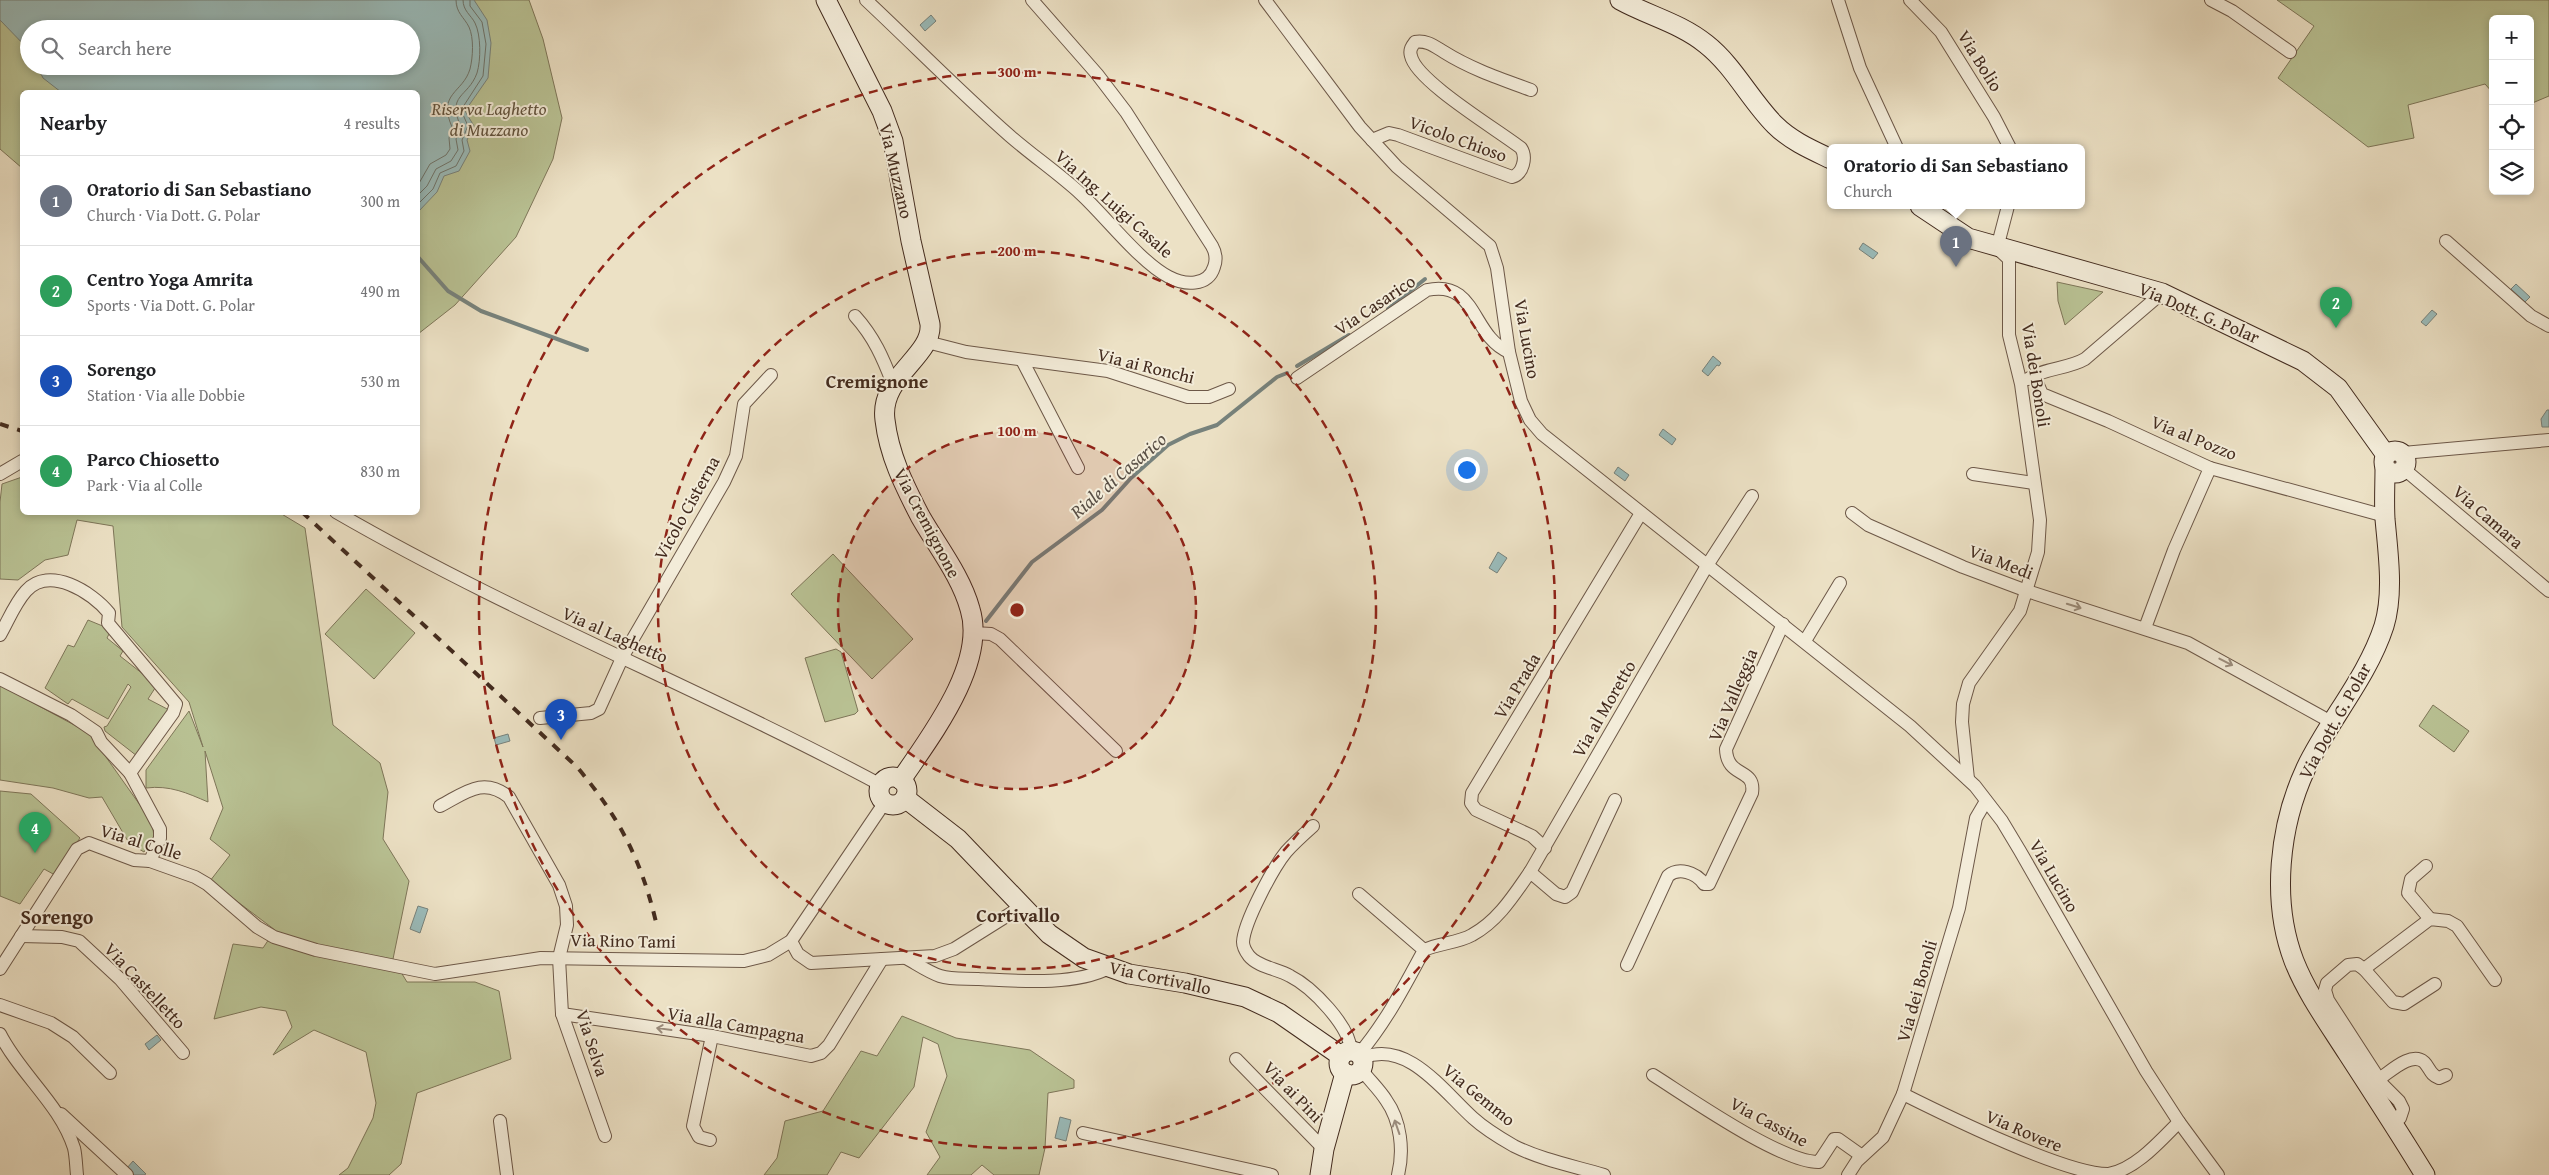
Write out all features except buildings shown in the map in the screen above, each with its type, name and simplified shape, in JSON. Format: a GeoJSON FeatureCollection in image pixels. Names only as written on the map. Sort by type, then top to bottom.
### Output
{"type":"FeatureCollection","features":[{"type":"Feature","properties":{"kind":"street","name":"Via Muzzano"},"geometry":{"type":"LineString","coordinates":[[826,0],[882,111],[893,141],[928,333]]}},
{"type":"Feature","properties":{"kind":"street","name":"Via Ing. Luigi Casale"},"geometry":{"type":"LineString","coordinates":[[866,0],[1010,135],[1081,194],[1152,264],[1169,277],[1181,281],[1198,282],[1204,280],[1211,274],[1216,263],[1212,246],[1126,112],[1032,0]]}},
{"type":"Feature","properties":{"kind":"street","name":"Via Lucino"},"geometry":{"type":"LineString","coordinates":[[1265,0],[1346,112],[1422,190],[1490,246],[1497,268],[1509,352],[1521,402],[1530,420],[1542,434],[1910,726],[1968,779],[1986,801],[2020,851],[2082,962],[2179,1122],[2218,1175]]}},
{"type":"Feature","properties":{"kind":"street"},"geometry":{"type":"LineString","coordinates":[[1620,0],[1678,25],[1706,44],[1728,65],[1775,125],[1794,140],[1827,157]]}},
{"type":"Feature","properties":{"kind":"street"},"geometry":{"type":"LineString","coordinates":[[1838,0],[1860,68],[1895,144]]}},
{"type":"Feature","properties":{"kind":"street","name":"Via Bolio"},"geometry":{"type":"LineString","coordinates":[[1910,0],[1941,32],[1994,116],[2008,144]]}},
{"type":"Feature","properties":{"kind":"street"},"geometry":{"type":"LineString","coordinates":[[2211,0],[2232,11],[2290,52]]}},
{"type":"Feature","properties":{"kind":"street","name":"Vicolo Chioso"},"geometry":{"type":"LineString","coordinates":[[1372,140],[1389,133],[1398,135],[1512,177],[1518,174],[1523,163],[1524,157],[1520,148],[1453,101],[1415,65],[1411,56],[1411,48],[1415,42],[1423,41],[1432,44],[1467,66],[1531,90]]}},
{"type":"Feature","properties":{"kind":"street","name":"Via Dott. G. Polar"},"geometry":{"type":"LineString","coordinates":[[1924,209],[1961,235],[1998,248],[2162,293],[2263,340],[2316,369],[2348,399],[2395,462],[2385,516],[2389,565],[2388,599],[2384,624],[2369,661],[2306,768],[2292,804],[2285,836],[2280,885],[2285,926],[2294,960],[2317,1005],[2425,1175]]}},
{"type":"Feature","properties":{"kind":"street"},"geometry":{"type":"LineString","coordinates":[[1998,248],[2007,209]]}},
{"type":"Feature","properties":{"kind":"street"},"geometry":{"type":"LineString","coordinates":[[2446,241],[2531,316],[2549,326]]}},
{"type":"Feature","properties":{"kind":"street","name":"Via dei Bonoli"},"geometry":{"type":"LineString","coordinates":[[1968,779],[1962,722],[1963,704],[1969,683],[2020,611],[2038,552],[2040,520],[2021,384],[2008,335],[2009,259],[1998,248]]}},
{"type":"Feature","properties":{"kind":"street","name":"Via Casarico"},"geometry":{"type":"LineString","coordinates":[[1297,378],[1427,290],[1440,287],[1453,290],[1464,298],[1496,347],[1509,352]]}},
{"type":"Feature","properties":{"kind":"street"},"geometry":{"type":"LineString","coordinates":[[2021,384],[2034,376],[2071,366],[2085,359],[2162,293]]}},
{"type":"Feature","properties":{"kind":"street"},"geometry":{"type":"LineString","coordinates":[[855,316],[870,333],[880,350],[893,384]]}},
{"type":"Feature","properties":{"kind":"street","name":"Via ai Ronchi"},"geometry":{"type":"LineString","coordinates":[[928,333],[966,352],[1108,371],[1188,397],[1209,397],[1229,388]]}},
{"type":"Feature","properties":{"kind":"street","name":"Via Cremignone"},"geometry":{"type":"LineString","coordinates":[[903,789],[951,704],[970,654],[974,633],[972,616],[964,593],[902,482],[893,459],[884,408],[893,384],[928,333]]}},
{"type":"Feature","properties":{"kind":"street"},"geometry":{"type":"LineString","coordinates":[[1022,360],[1078,468]]}},
{"type":"Feature","properties":{"kind":"street","name":"Vicolo Cisterna"},"geometry":{"type":"LineString","coordinates":[[540,718],[597,711],[604,702],[623,656],[724,482],[736,456],[744,404],[771,375]]}},
{"type":"Feature","properties":{"kind":"street","name":"Via al Pozzo"},"geometry":{"type":"LineString","coordinates":[[2034,376],[2042,394],[2116,424],[2210,468],[2385,516]]}},
{"type":"Feature","properties":{"kind":"street"},"geometry":{"type":"LineString","coordinates":[[2395,462],[2549,440]]}},
{"type":"Feature","properties":{"kind":"street"},"geometry":{"type":"LineString","coordinates":[[0,474],[20,462]]}},
{"type":"Feature","properties":{"kind":"street","name":"Via Camara"},"geometry":{"type":"LineString","coordinates":[[2395,462],[2549,591]]}},
{"type":"Feature","properties":{"kind":"street"},"geometry":{"type":"LineString","coordinates":[[2145,628],[2174,550],[2210,468]]}},
{"type":"Feature","properties":{"kind":"street"},"geometry":{"type":"LineString","coordinates":[[1972,474],[2034,483]]}},
{"type":"Feature","properties":{"kind":"street","name":"Via al Moretto"},"geometry":{"type":"LineString","coordinates":[[1424,950],[1471,936],[1491,922],[1507,905],[1545,848],[1708,564],[1752,496]]}},
{"type":"Feature","properties":{"kind":"street","name":"Via Prada"},"geometry":{"type":"LineString","coordinates":[[1545,848],[1532,836],[1476,810],[1471,803],[1472,794],[1641,513]]}},
{"type":"Feature","properties":{"kind":"street","name":"Via Medi"},"geometry":{"type":"LineString","coordinates":[[1852,513],[1868,525],[1909,545],[2027,591],[2145,628],[2205,652],[2333,722]]}},
{"type":"Feature","properties":{"kind":"street","name":"Via al Laghetto"},"geometry":{"type":"LineString","coordinates":[[341,515],[475,588],[756,720],[883,794]]}},
{"type":"Feature","properties":{"kind":"street"},"geometry":{"type":"LineString","coordinates":[[0,635],[26,591],[36,584],[51,579],[65,583],[98,600],[108,613],[108,623],[176,704],[173,713],[130,773]]}},
{"type":"Feature","properties":{"kind":"street"},"geometry":{"type":"LineString","coordinates":[[1805,641],[1840,583]]}},
{"type":"Feature","properties":{"kind":"street","name":"Via Valleggia"},"geometry":{"type":"LineString","coordinates":[[1627,965],[1668,876],[1675,870],[1681,871],[1700,878],[1704,884],[1709,884],[1752,793],[1753,785],[1748,777],[1731,767],[1727,759],[1726,749],[1783,624]]}},
{"type":"Feature","properties":{"kind":"street"},"geometry":{"type":"LineString","coordinates":[[974,633],[991,634],[1000,639],[1116,751]]}},
{"type":"Feature","properties":{"kind":"street"},"geometry":{"type":"LineString","coordinates":[[0,679],[71,715],[96,732],[101,742],[130,773],[160,829],[160,838],[150,861]]}},
{"type":"Feature","properties":{"kind":"street","name":"Via Selva"},"geometry":{"type":"LineString","coordinates":[[440,806],[476,787],[495,788],[509,797],[559,885],[566,906],[567,925],[559,958],[562,1014],[604,1136]]}},
{"type":"Feature","properties":{"kind":"street"},"geometry":{"type":"LineString","coordinates":[[883,794],[896,804],[903,789]]}},
{"type":"Feature","properties":{"kind":"street","name":"Via Cortivallo"},"geometry":{"type":"LineString","coordinates":[[903,789],[986,866],[1019,905],[1049,934],[1084,958],[1109,968],[1245,997],[1279,1013],[1353,1060],[1387,1101],[1399,1131],[1402,1153],[1398,1175]]}},
{"type":"Feature","properties":{"kind":"street","name":"Via Rino Tami"},"geometry":{"type":"LineString","coordinates":[[287,942],[316,950],[435,974],[541,958],[744,961],[768,955],[791,941],[883,794]]}},
{"type":"Feature","properties":{"kind":"street"},"geometry":{"type":"LineString","coordinates":[[1530,872],[1556,894],[1565,897],[1572,892],[1614,800]]}},
{"type":"Feature","properties":{"kind":"street","name":"Via dei Bonoli"},"geometry":{"type":"LineString","coordinates":[[1848,1175],[1862,1156],[1883,1137],[1903,1094],[1959,908],[1976,818],[1986,801]]}},
{"type":"Feature","properties":{"kind":"street"},"geometry":{"type":"LineString","coordinates":[[1313,826],[1286,852],[1274,868],[1254,910],[1244,935],[1243,945],[1249,956],[1291,976],[1314,994],[1348,1035],[1353,1060]]}},
{"type":"Feature","properties":{"kind":"street","name":"Via al Colle"},"geometry":{"type":"LineString","coordinates":[[0,969],[77,849],[82,845],[98,845],[134,860],[150,861],[195,877],[207,884],[258,927],[287,942]]}},
{"type":"Feature","properties":{"kind":"street"},"geometry":{"type":"LineString","coordinates":[[2426,866],[2411,879],[2408,893],[2430,919],[2448,921],[2457,926],[2495,980]]}},
{"type":"Feature","properties":{"kind":"street"},"geometry":{"type":"LineString","coordinates":[[1320,1175],[1324,1149],[1353,1060],[1376,1035],[1389,1015],[1424,950],[1359,894]]}},
{"type":"Feature","properties":{"kind":"street"},"geometry":{"type":"LineString","coordinates":[[791,941],[798,954],[810,963],[935,956],[954,949],[1013,912],[1019,905]]}},
{"type":"Feature","properties":{"kind":"street"},"geometry":{"type":"LineString","coordinates":[[2364,969],[2430,919]]}},
{"type":"Feature","properties":{"kind":"street","name":"Via Castelletto"},"geometry":{"type":"LineString","coordinates":[[22,936],[62,937],[79,941],[120,979],[183,1053]]}},
{"type":"Feature","properties":{"kind":"street","name":"Via alla Campagna"},"geometry":{"type":"LineString","coordinates":[[562,1014],[712,1036],[811,1056],[821,1053],[829,1045],[882,958]]}},
{"type":"Feature","properties":{"kind":"street"},"geometry":{"type":"LineString","coordinates":[[906,958],[942,976],[971,979],[1025,981],[1054,979],[1096,974],[1109,968]]}},
{"type":"Feature","properties":{"kind":"street"},"geometry":{"type":"LineString","coordinates":[[2393,1124],[2400,1118],[2403,1109],[2399,1101],[2379,1079],[2328,1000],[2324,990],[2327,983],[2348,965],[2357,964],[2364,969],[2393,1002],[2404,1004],[2435,984]]}},
{"type":"Feature","properties":{"kind":"street"},"geometry":{"type":"LineString","coordinates":[[0,1005],[52,1023],[73,1037],[110,1073]]}},
{"type":"Feature","properties":{"kind":"street"},"geometry":{"type":"LineString","coordinates":[[0,1034],[10,1054],[53,1108],[127,1175]]}},
{"type":"Feature","properties":{"kind":"street"},"geometry":{"type":"LineString","coordinates":[[710,1140],[699,1137],[693,1126],[712,1036]]}},
{"type":"Feature","properties":{"kind":"street","name":"Via Gemmo"},"geometry":{"type":"LineString","coordinates":[[1353,1060],[1380,1053],[1393,1055],[1410,1063],[1437,1083],[1474,1119],[1513,1145],[1538,1156],[1604,1175]]}},
{"type":"Feature","properties":{"kind":"street"},"geometry":{"type":"LineString","coordinates":[[2379,1079],[2410,1059],[2418,1058],[2424,1062],[2432,1076],[2439,1078],[2446,1075]]}},
{"type":"Feature","properties":{"kind":"street","name":"Via ai Pini"},"geometry":{"type":"LineString","coordinates":[[1236,1059],[1324,1149]]}},
{"type":"Feature","properties":{"kind":"street","name":"Via Cassine"},"geometry":{"type":"LineString","coordinates":[[1653,1075],[1757,1140],[1800,1159],[1818,1162],[1834,1139],[1838,1139],[1862,1156]]}},
{"type":"Feature","properties":{"kind":"street","name":"Via Rovere"},"geometry":{"type":"LineString","coordinates":[[1903,1094],[2012,1146],[2078,1172],[2093,1174],[2109,1174],[2124,1169],[2158,1143],[2179,1122]]}},
{"type":"Feature","properties":{"kind":"street"},"geometry":{"type":"LineString","coordinates":[[53,1108],[74,1148],[77,1175]]}},
{"type":"Feature","properties":{"kind":"street"},"geometry":{"type":"LineString","coordinates":[[500,1121],[507,1175]]}},
{"type":"Feature","properties":{"kind":"street"},"geometry":{"type":"LineString","coordinates":[[1083,1133],[1272,1175]]}},
{"type":"Feature","properties":{"kind":"green space","name":"Riserva Laghetto di Muzzano"},"geometry":{"type":"Polygon","coordinates":[[[0,0],[529,0],[543,39],[562,118],[553,159],[516,237],[455,305],[420,332],[420,90],[20,90],[20,166],[0,149],[0,0]]]}},
{"type":"Feature","properties":{"kind":"green space"},"geometry":{"type":"Polygon","coordinates":[[[2277,0],[2549,0],[2549,96],[2534,102],[2534,15],[2489,15],[2489,88],[2485,84],[2408,105],[2414,138],[2368,147],[2278,78],[2314,26],[2277,0]]]}},
{"type":"Feature","properties":{"kind":"green space"},"geometry":{"type":"Polygon","coordinates":[[[2057,282],[2103,292],[2065,325],[2058,301],[2057,282]]]}},
{"type":"Feature","properties":{"kind":"green space"},"geometry":{"type":"Polygon","coordinates":[[[20,478],[20,515],[283,515],[305,528],[333,725],[380,763],[388,792],[383,839],[409,881],[393,959],[407,982],[475,982],[499,991],[511,1059],[417,1093],[401,1164],[389,1175],[339,1175],[348,1168],[373,1118],[376,1103],[366,1052],[314,1030],[273,1055],[292,1027],[286,1011],[261,1007],[214,1019],[233,944],[263,948],[275,930],[210,881],[230,855],[210,839],[223,808],[205,751],[208,802],[171,789],[146,788],[146,770],[189,711],[203,747],[189,702],[122,627],[113,526],[77,520],[68,555],[45,560],[18,580],[0,579],[0,502],[2,484],[20,478]]]}},
{"type":"Feature","properties":{"kind":"green space"},"geometry":{"type":"Polygon","coordinates":[[[833,554],[913,639],[872,679],[791,594],[833,554]]]}},
{"type":"Feature","properties":{"kind":"green space"},"geometry":{"type":"Polygon","coordinates":[[[366,589],[415,633],[374,679],[325,634],[366,589]]]}},
{"type":"Feature","properties":{"kind":"green space"},"geometry":{"type":"Polygon","coordinates":[[[88,620],[105,627],[110,632],[107,638],[123,651],[120,656],[157,685],[148,699],[171,711],[137,756],[105,731],[104,727],[107,726],[131,687],[128,684],[108,719],[72,699],[68,704],[45,688],[68,645],[74,647],[88,620]]]}},
{"type":"Feature","properties":{"kind":"green space"},"geometry":{"type":"Polygon","coordinates":[[[836,649],[841,652],[858,711],[855,714],[825,722],[805,658],[836,649]]]}},
{"type":"Feature","properties":{"kind":"green space"},"geometry":{"type":"Polygon","coordinates":[[[0,685],[89,733],[152,822],[154,837],[144,852],[129,843],[102,797],[89,798],[53,788],[0,780],[0,685]]]}},
{"type":"Feature","properties":{"kind":"green space"},"geometry":{"type":"Polygon","coordinates":[[[2433,705],[2469,731],[2454,752],[2419,726],[2433,705]]]}},
{"type":"Feature","properties":{"kind":"green space"},"geometry":{"type":"Polygon","coordinates":[[[0,791],[31,794],[80,838],[55,875],[44,869],[20,904],[0,896],[0,791]]]}},
{"type":"Feature","properties":{"kind":"green space"},"geometry":{"type":"Polygon","coordinates":[[[902,1016],[956,1038],[1030,1050],[1074,1080],[1074,1088],[1048,1093],[1045,1148],[1039,1175],[994,1175],[982,1165],[971,1175],[927,1175],[940,1157],[926,1132],[947,1076],[938,1044],[923,1037],[914,1087],[859,1158],[841,1152],[827,1175],[764,1175],[777,1158],[785,1121],[823,1111],[861,1051],[877,1056],[902,1016]]]}},
{"type":"Feature","properties":{"kind":"water"},"geometry":{"type":"Polygon","coordinates":[[[0,0],[474,0],[487,20],[491,43],[488,78],[465,111],[474,126],[467,140],[470,151],[459,171],[444,176],[437,192],[420,210],[420,90],[58,90],[42,75],[420,75],[420,20],[20,20],[20,41],[0,20],[0,0]]]}},
{"type":"Feature","properties":{"kind":"water"},"geometry":{"type":"Polygon","coordinates":[[[931,15],[936,21],[925,31],[920,25],[931,15]]]}},
{"type":"Feature","properties":{"kind":"water"},"geometry":{"type":"Polygon","coordinates":[[[1863,243],[1878,253],[1873,259],[1859,249],[1863,243]]]}},
{"type":"Feature","properties":{"kind":"water"},"geometry":{"type":"Polygon","coordinates":[[[2516,284],[2530,297],[2525,302],[2511,289],[2516,284]]]}},
{"type":"Feature","properties":{"kind":"water"},"geometry":{"type":"Polygon","coordinates":[[[2432,310],[2437,314],[2426,326],[2421,322],[2432,310]]]}},
{"type":"Feature","properties":{"kind":"water"},"geometry":{"type":"Polygon","coordinates":[[[1713,356],[1721,363],[1708,376],[1702,371],[1713,356]]]}},
{"type":"Feature","properties":{"kind":"water"},"geometry":{"type":"Polygon","coordinates":[[[2549,410],[2549,427],[2542,427],[2541,419],[2549,410]]]}},
{"type":"Feature","properties":{"kind":"water"},"geometry":{"type":"Polygon","coordinates":[[[1663,429],[1676,439],[1672,445],[1659,435],[1663,429]]]}},
{"type":"Feature","properties":{"kind":"water"},"geometry":{"type":"Polygon","coordinates":[[[1618,467],[1629,475],[1625,481],[1614,473],[1618,467]]]}},
{"type":"Feature","properties":{"kind":"water"},"geometry":{"type":"Polygon","coordinates":[[[1498,552],[1507,558],[1497,573],[1489,568],[1498,552]]]}},
{"type":"Feature","properties":{"kind":"water"},"geometry":{"type":"Polygon","coordinates":[[[508,734],[510,741],[496,745],[494,738],[508,734]]]}},
{"type":"Feature","properties":{"kind":"water"},"geometry":{"type":"Polygon","coordinates":[[[418,906],[428,909],[420,933],[410,929],[418,906]]]}},
{"type":"Feature","properties":{"kind":"water"},"geometry":{"type":"Polygon","coordinates":[[[157,1035],[161,1040],[149,1050],[145,1044],[157,1035]]]}},
{"type":"Feature","properties":{"kind":"water"},"geometry":{"type":"Polygon","coordinates":[[[1060,1117],[1071,1120],[1066,1141],[1055,1138],[1060,1117]]]}},
{"type":"Feature","properties":{"kind":"water"},"geometry":{"type":"Polygon","coordinates":[[[133,1161],[146,1174],[134,1175],[127,1168],[133,1161]]]}},
{"type":"Feature","properties":{"kind":"waterway"},"geometry":{"type":"LineString","coordinates":[[420,259],[448,291],[481,311],[587,350]]}},
{"type":"Feature","properties":{"kind":"waterway","name":"Riale di Casarico"},"geometry":{"type":"LineString","coordinates":[[1388,309],[1425,279]]}},
{"type":"Feature","properties":{"kind":"waterway","name":"Riale di Casarico"},"geometry":{"type":"LineString","coordinates":[[1297,366],[1349,335]]}},
{"type":"Feature","properties":{"kind":"waterway","name":"Riale di Casarico"},"geometry":{"type":"LineString","coordinates":[[986,621],[1032,562],[1102,510],[1131,478],[1168,445],[1190,434],[1217,425],[1277,377],[1287,373]]}},
{"type":"Feature","properties":{"kind":"railway"},"geometry":{"type":"LineString","coordinates":[[0,424],[20,430]]}},
{"type":"Feature","properties":{"kind":"railway"},"geometry":{"type":"LineString","coordinates":[[305,515],[577,767],[605,803],[627,840],[643,878],[656,922]]}},
{"type":"Feature","properties":{"kind":"place","name":"Oratorio di San Sebastiano"},"geometry":{"type":"Point","coordinates":[1956,267]}},
{"type":"Feature","properties":{"kind":"place","name":"Centro Yoga Amrita"},"geometry":{"type":"Point","coordinates":[2336,328]}},
{"type":"Feature","properties":{"kind":"place","name":"Sorengo"},"geometry":{"type":"Point","coordinates":[561,740]}},
{"type":"Feature","properties":{"kind":"place","name":"Parco Chiosetto"},"geometry":{"type":"Point","coordinates":[35,853]}},
{"type":"Feature","properties":{"kind":"district","name":"Cremignone"},"geometry":{"type":"Point","coordinates":[877,381]}},
{"type":"Feature","properties":{"kind":"district","name":"Cortivallo"},"geometry":{"type":"Point","coordinates":[1018,915]}},
{"type":"Feature","properties":{"kind":"district","name":"Sorengo"},"geometry":{"type":"Point","coordinates":[57,917]}}]}
